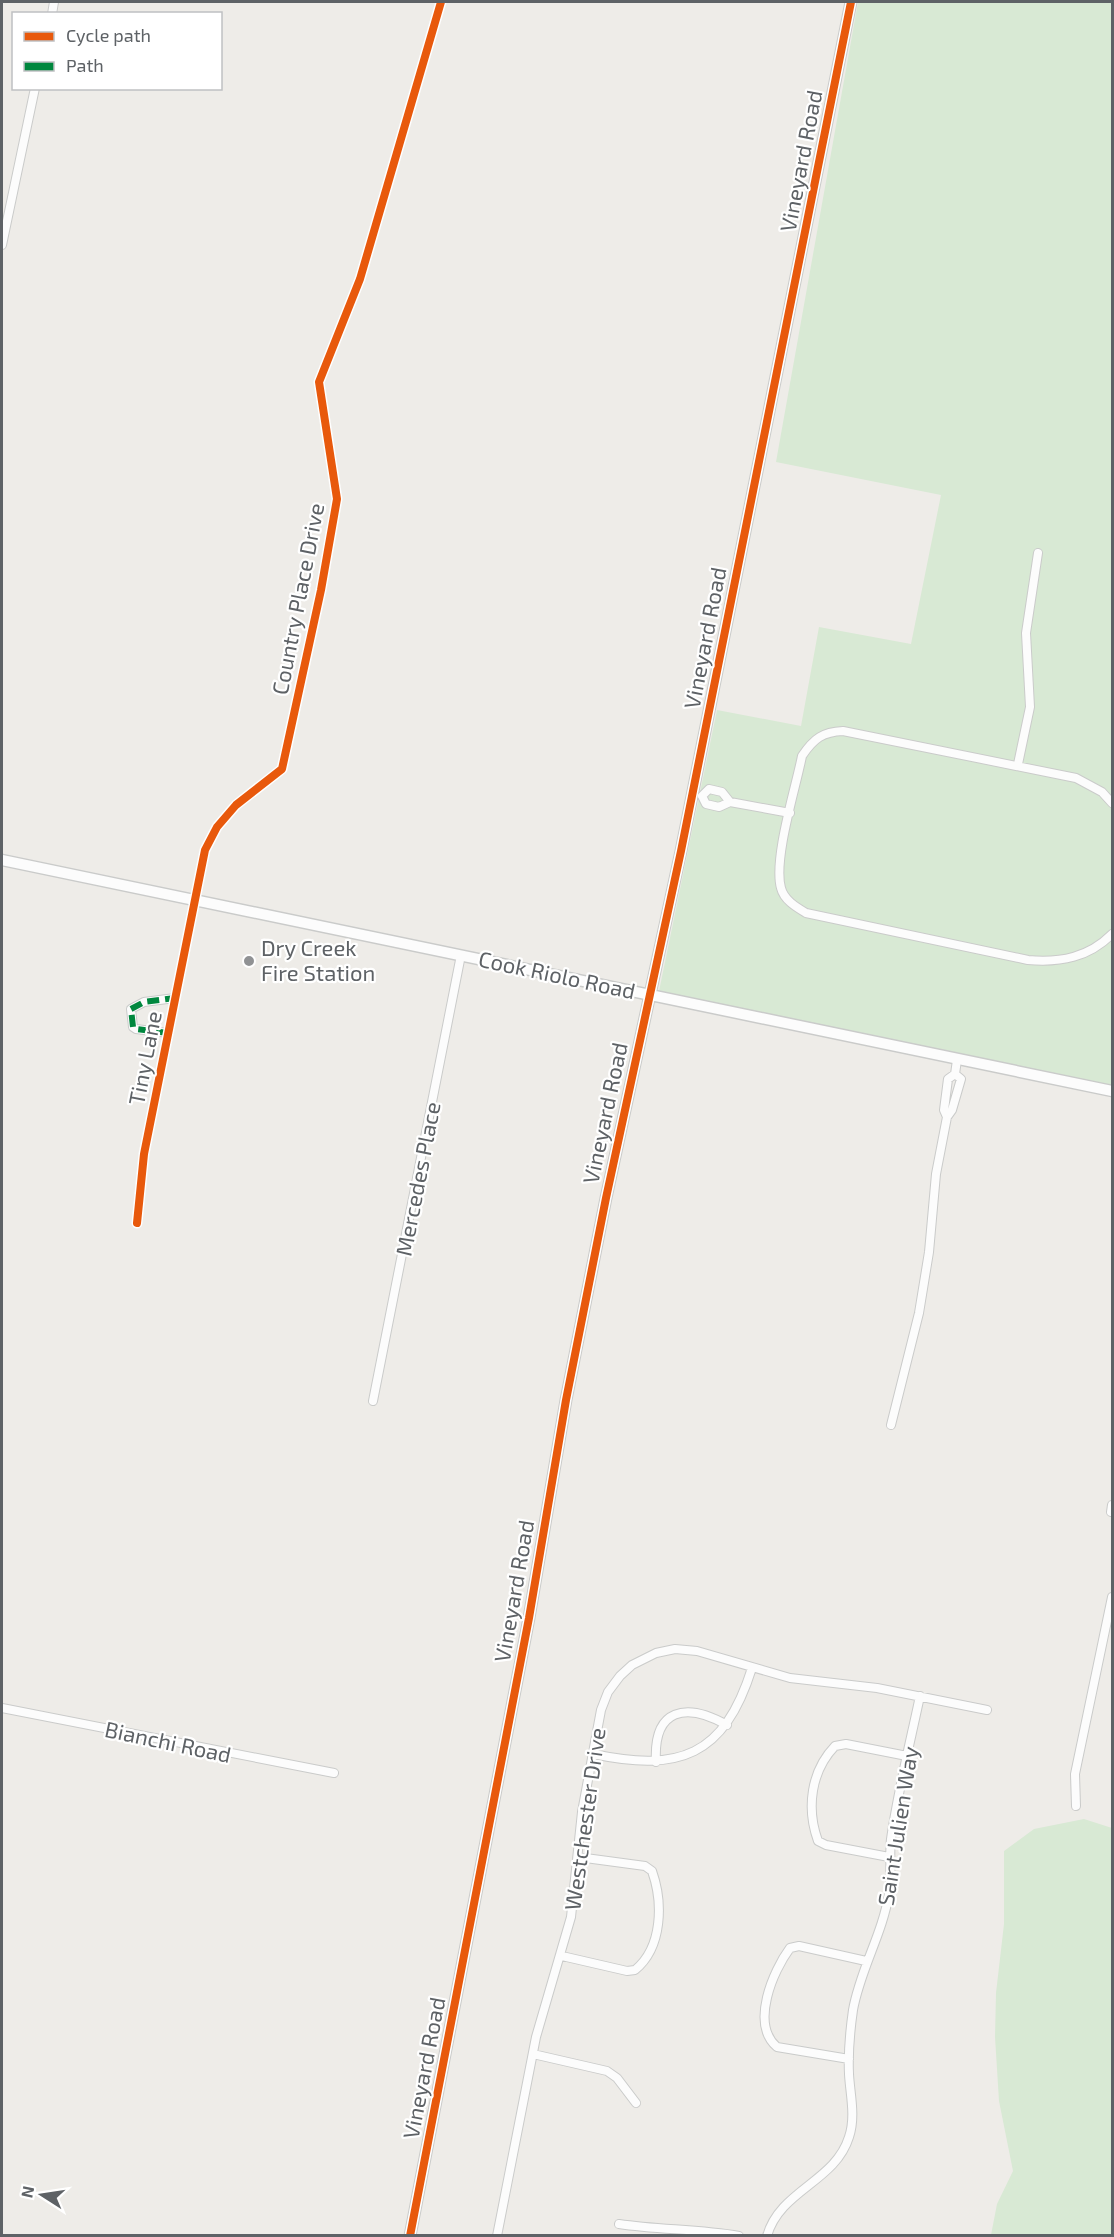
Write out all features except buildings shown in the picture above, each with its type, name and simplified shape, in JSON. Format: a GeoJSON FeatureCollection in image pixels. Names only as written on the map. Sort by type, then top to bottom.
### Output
{"type":"FeatureCollection","features":[{"type":"Feature","properties":{"kind":"street","name":"Country Place Drive"},"geometry":{"type":"LineString","coordinates":[[195,900],[205,850],[217,827],[236,804],[282,768],[321,590],[337,499],[319,382],[360,279],[441,2]]}},
{"type":"Feature","properties":{"kind":"street","name":"Vineyard Road"},"geometry":{"type":"LineString","coordinates":[[410,2235],[530,1618],[566,1400],[650,995],[698,795],[851,2]]}},
{"type":"Feature","properties":{"kind":"street"},"geometry":{"type":"LineString","coordinates":[[2,245],[35,90]]}},
{"type":"Feature","properties":{"kind":"street"},"geometry":{"type":"LineString","coordinates":[[1018,764],[1030,707],[1026,633],[1038,553]]}},
{"type":"Feature","properties":{"kind":"street"},"geometry":{"type":"LineString","coordinates":[[1113,803],[1102,792],[1076,778],[1018,764],[843,731],[827,732],[812,741],[802,756],[778,869],[781,890],[791,904],[806,913],[1029,960],[1052,962],[1078,957],[1103,943],[1113,934]]}},
{"type":"Feature","properties":{"kind":"street"},"geometry":{"type":"LineString","coordinates":[[730,802],[722,792],[709,789],[698,795],[706,804],[719,807],[730,802],[790,813]]}},
{"type":"Feature","properties":{"kind":"street","name":"Cook Riolo Road"},"geometry":{"type":"LineString","coordinates":[[2,860],[1113,1091]]}},
{"type":"Feature","properties":{"kind":"street","name":"Tiny Lane"},"geometry":{"type":"LineString","coordinates":[[137,1223],[144,1154],[195,900]]}},
{"type":"Feature","properties":{"kind":"street","name":"Mercedes Place"},"geometry":{"type":"LineString","coordinates":[[373,1401],[461,956]]}},
{"type":"Feature","properties":{"kind":"street"},"geometry":{"type":"LineString","coordinates":[[168,1033],[136,1029],[133,1027],[131,1009],[144,1002],[175,998]]}},
{"type":"Feature","properties":{"kind":"street"},"geometry":{"type":"LineString","coordinates":[[947,1117],[944,1110],[948,1079],[955,1074],[957,1060]]}},
{"type":"Feature","properties":{"kind":"street"},"geometry":{"type":"LineString","coordinates":[[891,1425],[919,1313],[929,1252],[936,1174],[947,1117],[961,1079],[955,1074]]}},
{"type":"Feature","properties":{"kind":"street"},"geometry":{"type":"LineString","coordinates":[[946,1094],[956,1096]]}},
{"type":"Feature","properties":{"kind":"street"},"geometry":{"type":"LineString","coordinates":[[1076,1806],[1076,1774],[1113,1597]]}},
{"type":"Feature","properties":{"kind":"street","name":"Westchester Drive"},"geometry":{"type":"LineString","coordinates":[[497,2235],[533,2054],[572,1917],[582,1812],[601,1710],[608,1692],[620,1676],[644,1658],[675,1649],[697,1651],[790,1677],[920,1696],[987,1710]]}},
{"type":"Feature","properties":{"kind":"street"},"geometry":{"type":"LineString","coordinates":[[593,1754],[632,1761],[656,1762],[694,1751],[727,1725],[742,1699],[752,1668]]}},
{"type":"Feature","properties":{"kind":"street","name":"Saint Julien Way"},"geometry":{"type":"LineString","coordinates":[[767,2235],[781,2208],[835,2163],[845,2149],[852,2121],[849,2059],[853,2010],[866,1961],[883,1918],[889,1893],[889,1857],[920,1696]]}},
{"type":"Feature","properties":{"kind":"street","name":"Bianchi Road"},"geometry":{"type":"LineString","coordinates":[[2,1708],[334,1773]]}},
{"type":"Feature","properties":{"kind":"street"},"geometry":{"type":"LineString","coordinates":[[656,1762],[657,1738],[660,1729],[667,1719],[678,1713],[688,1711],[702,1713],[727,1725]]}},
{"type":"Feature","properties":{"kind":"street"},"geometry":{"type":"LineString","coordinates":[[889,1857],[826,1845],[818,1841],[813,1826],[812,1798],[820,1767],[835,1746],[846,1744],[908,1756]]}},
{"type":"Feature","properties":{"kind":"street"},"geometry":{"type":"LineString","coordinates":[[562,1956],[627,1971],[635,1970],[651,1948],[658,1928],[660,1906],[652,1871],[645,1866],[578,1857]]}},
{"type":"Feature","properties":{"kind":"street"},"geometry":{"type":"LineString","coordinates":[[849,2059],[777,2047],[771,2042],[767,2032],[767,1994],[772,1978],[790,1948],[799,1946],[866,1961]]}},
{"type":"Feature","properties":{"kind":"street"},"geometry":{"type":"LineString","coordinates":[[533,2054],[607,2071],[616,2078],[636,2103]]}},
{"type":"Feature","properties":{"kind":"street"},"geometry":{"type":"LineString","coordinates":[[619,2224],[670,2231],[704,2231],[739,2235]]}},
{"type":"Feature","properties":{"kind":"green space"},"geometry":{"type":"Polygon","coordinates":[[[858,2],[1112,2],[1112,1091],[658,996],[717,710],[801,726],[819,627],[911,644],[941,495],[776,462],[858,2]]]}},
{"type":"Feature","properties":{"kind":"green space"},"geometry":{"type":"Polygon","coordinates":[[[1084,1819],[1112,1828],[1112,2235],[991,2235],[997,2204],[1013,2171],[999,2101],[995,2037],[996,1993],[1004,1924],[1004,1851],[1034,1829],[1084,1819]]]}},
{"type":"Feature","properties":{"kind":"marked path"},"geometry":{"type":"LineString","coordinates":[[168,1033],[136,1029],[133,1027],[131,1009],[144,1002],[175,998]]}},
{"type":"Feature","properties":{"kind":"cycle path"},"geometry":{"type":"LineString","coordinates":[[137,1223],[144,1154],[205,850],[217,827],[236,805],[282,769],[321,590],[337,499],[319,382],[360,279],[441,2]]}},
{"type":"Feature","properties":{"kind":"cycle path"},"geometry":{"type":"LineString","coordinates":[[410,2236],[529,1618],[566,1400],[606,1198],[681,851],[851,2]]}},
{"type":"Feature","properties":{"kind":"place","name":"Dry Creek Fire Station"},"geometry":{"type":"Point","coordinates":[249,961]}}]}
